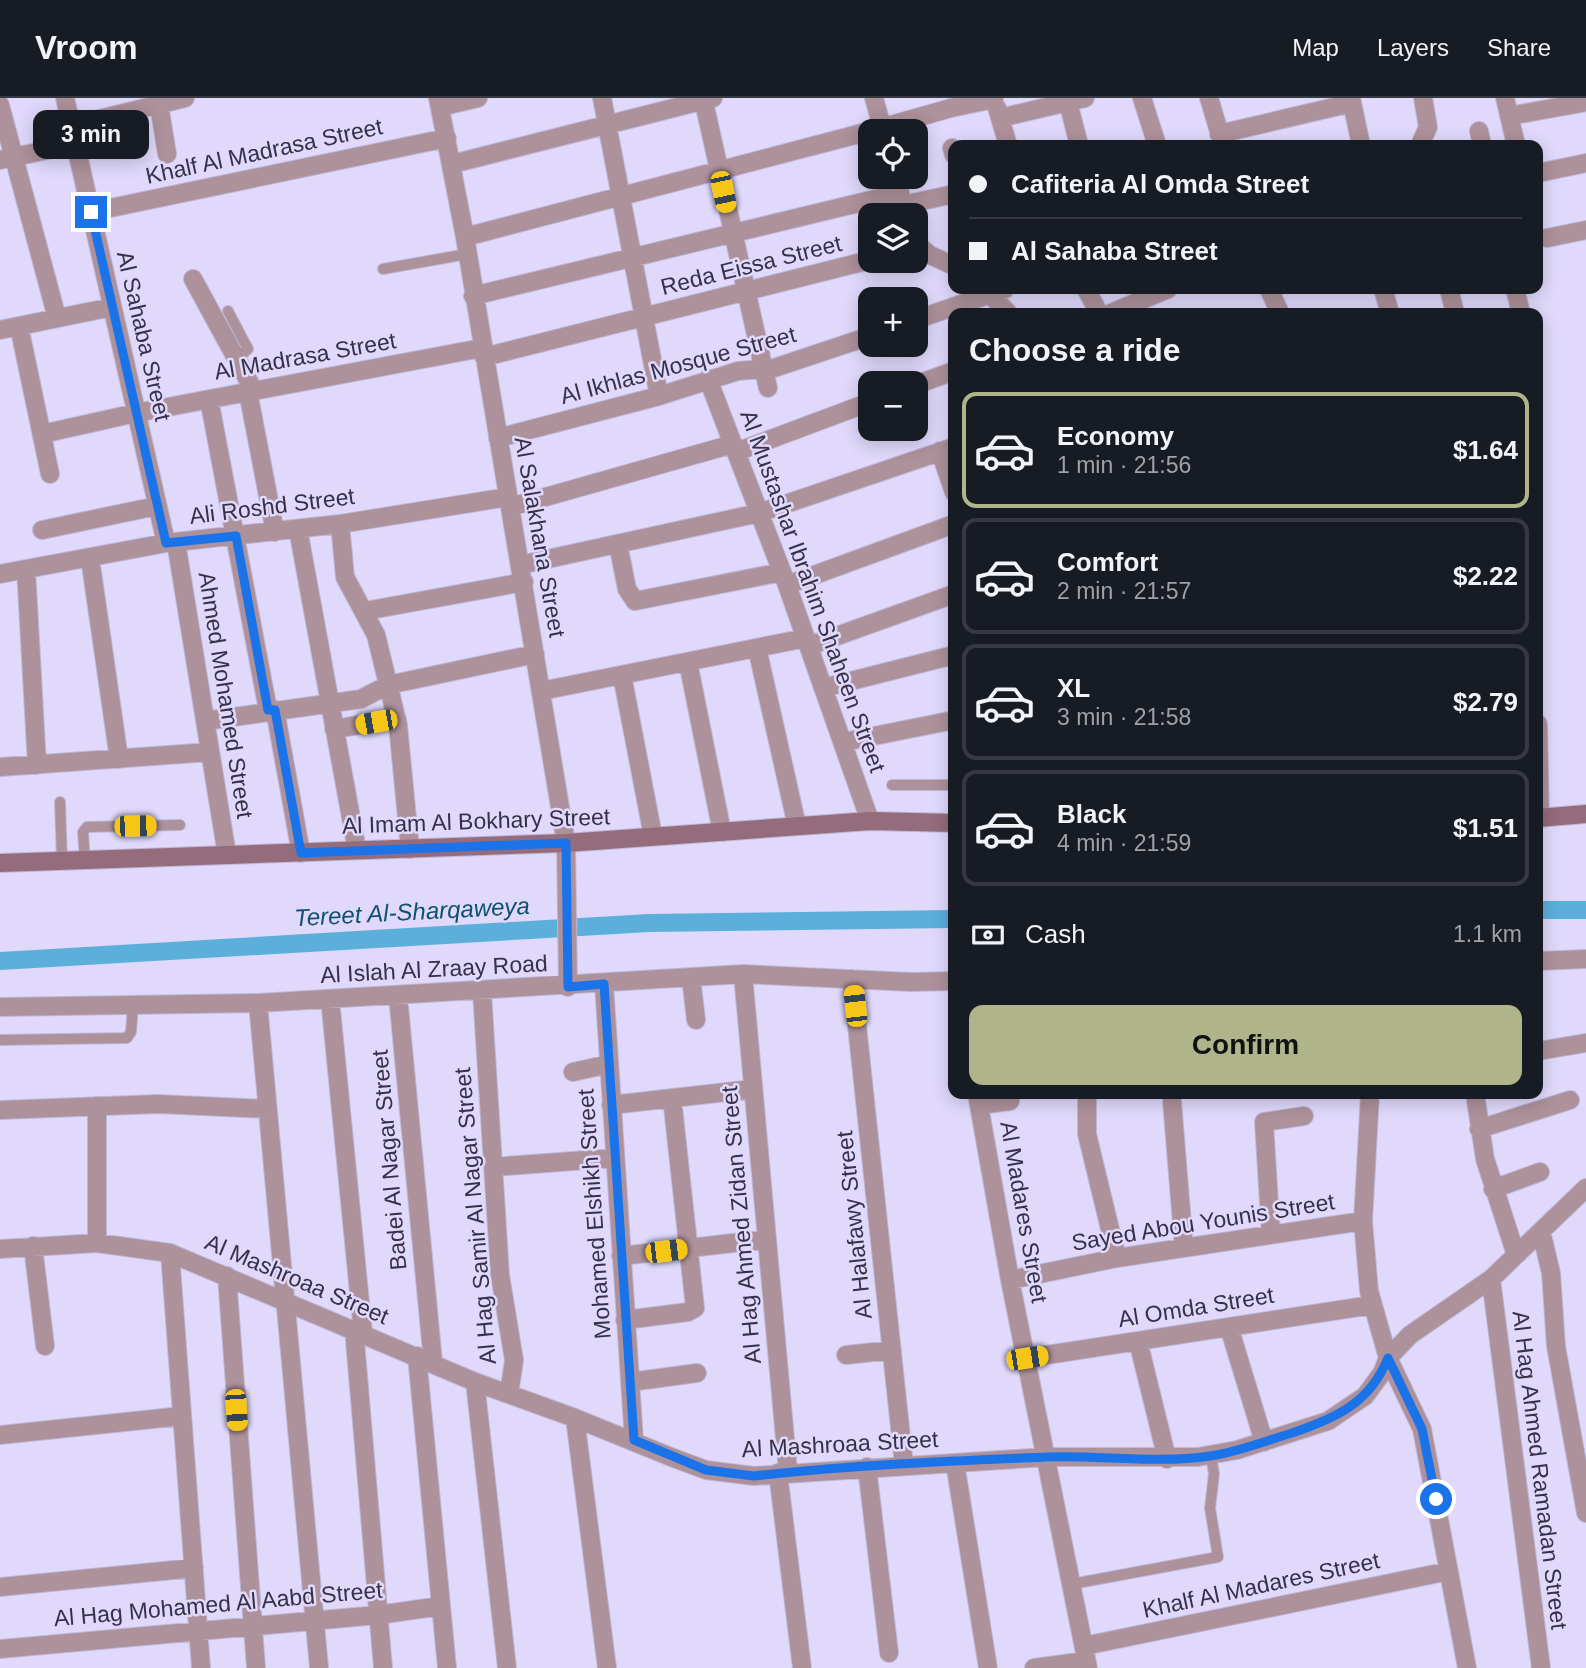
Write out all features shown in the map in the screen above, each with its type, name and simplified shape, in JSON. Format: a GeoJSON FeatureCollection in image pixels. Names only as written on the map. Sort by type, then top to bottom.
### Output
{"type":"FeatureCollection","features":[{"type":"Feature","properties":{"kind":"street","name":"Al Sahaba Street"},"geometry":{"type":"LineString","coordinates":[[65,98],[157,506],[171,542]]}},
{"type":"Feature","properties":{"kind":"street"},"geometry":{"type":"LineString","coordinates":[[71,126],[158,101],[185,98]]}},
{"type":"Feature","properties":{"kind":"street"},"geometry":{"type":"LineString","coordinates":[[439,102],[478,98]]}},
{"type":"Feature","properties":{"kind":"street"},"geometry":{"type":"LineString","coordinates":[[602,98],[659,396]]}},
{"type":"Feature","properties":{"kind":"street"},"geometry":{"type":"LineString","coordinates":[[874,98],[875,119]]}},
{"type":"Feature","properties":{"kind":"street"},"geometry":{"type":"LineString","coordinates":[[1142,98],[1155,140]]}},
{"type":"Feature","properties":{"kind":"street"},"geometry":{"type":"LineString","coordinates":[[1209,98],[1221,140],[1352,100],[1360,140]]}},
{"type":"Feature","properties":{"kind":"street"},"geometry":{"type":"LineString","coordinates":[[1422,140],[1428,127],[1423,98]]}},
{"type":"Feature","properties":{"kind":"street"},"geometry":{"type":"LineString","coordinates":[[1505,98],[1515,140]]}},
{"type":"Feature","properties":{"kind":"street"},"geometry":{"type":"LineString","coordinates":[[452,164],[707,99],[718,171],[765,380]]}},
{"type":"Feature","properties":{"kind":"street"},"geometry":{"type":"LineString","coordinates":[[914,119],[951,107],[993,99],[1007,140]]}},
{"type":"Feature","properties":{"kind":"street"},"geometry":{"type":"LineString","coordinates":[[1000,118],[1076,100],[1079,140]]}},
{"type":"Feature","properties":{"kind":"street"},"geometry":{"type":"LineString","coordinates":[[158,101],[167,154]]}},
{"type":"Feature","properties":{"kind":"street","name":"Al Salakhana Street"},"geometry":{"type":"LineString","coordinates":[[439,102],[466,245],[566,843],[568,987]]}},
{"type":"Feature","properties":{"kind":"street"},"geometry":{"type":"LineString","coordinates":[[1509,116],[1586,102]]}},
{"type":"Feature","properties":{"kind":"street"},"geometry":{"type":"LineString","coordinates":[[0,105],[7,159],[57,318]]}},
{"type":"Feature","properties":{"kind":"street"},"geometry":{"type":"LineString","coordinates":[[466,245],[620,196],[858,136]]}},
{"type":"Feature","properties":{"kind":"street","name":"Khalf Al Madrasa Street"},"geometry":{"type":"LineString","coordinates":[[91,212],[447,138]]}},
{"type":"Feature","properties":{"kind":"street"},"geometry":{"type":"LineString","coordinates":[[7,159],[76,144]]}},
{"type":"Feature","properties":{"kind":"street"},"geometry":{"type":"LineString","coordinates":[[1543,172],[1586,163]]}},
{"type":"Feature","properties":{"kind":"street"},"geometry":{"type":"LineString","coordinates":[[473,296],[632,257],[901,198],[948,194]]}},
{"type":"Feature","properties":{"kind":"street"},"geometry":{"type":"LineString","coordinates":[[1547,238],[1586,230]]}},
{"type":"Feature","properties":{"kind":"street"},"geometry":{"type":"LineString","coordinates":[[928,252],[948,263]]}},
{"type":"Feature","properties":{"kind":"street","name":"Reda Eissa Street"},"geometry":{"type":"LineString","coordinates":[[483,353],[643,317],[858,263]]}},
{"type":"Feature","properties":{"kind":"street"},"geometry":{"type":"LineString","coordinates":[[193,279],[237,359],[251,391],[275,532]]}},
{"type":"Feature","properties":{"kind":"street"},"geometry":{"type":"LineString","coordinates":[[928,315],[986,294]]}},
{"type":"Feature","properties":{"kind":"street"},"geometry":{"type":"LineString","coordinates":[[1123,308],[1156,294]]}},
{"type":"Feature","properties":{"kind":"street"},"geometry":{"type":"LineString","coordinates":[[0,330],[112,307]]}},
{"type":"Feature","properties":{"kind":"street"},"geometry":{"type":"LineString","coordinates":[[19,326],[50,474]]}},
{"type":"Feature","properties":{"kind":"street","name":"Al Ikhlas Mosque Street"},"geometry":{"type":"LineString","coordinates":[[498,438],[659,396],[738,371],[765,380],[858,341]]}},
{"type":"Feature","properties":{"kind":"street","name":"Al Madrasa Street"},"geometry":{"type":"LineString","coordinates":[[42,433],[251,391],[483,353]]}},
{"type":"Feature","properties":{"kind":"street"},"geometry":{"type":"LineString","coordinates":[[928,381],[948,373]]}},
{"type":"Feature","properties":{"kind":"street","name":"Al Mustashar Ibrahim Shaheen Street"},"geometry":{"type":"LineString","coordinates":[[708,379],[785,578],[870,821]]}},
{"type":"Feature","properties":{"kind":"street"},"geometry":{"type":"LineString","coordinates":[[209,399],[301,853]]}},
{"type":"Feature","properties":{"kind":"street","name":"Ali Roshd Street"},"geometry":{"type":"LineString","coordinates":[[0,574],[171,542],[275,532],[509,502],[734,448],[858,406]]}},
{"type":"Feature","properties":{"kind":"street"},"geometry":{"type":"LineString","coordinates":[[365,611],[522,573],[618,544],[759,513],[947,449]]}},
{"type":"Feature","properties":{"kind":"street"},"geometry":{"type":"LineString","coordinates":[[42,530],[157,506]]}},
{"type":"Feature","properties":{"kind":"street"},"geometry":{"type":"LineString","coordinates":[[340,524],[345,577],[376,635],[397,719],[410,849]]}},
{"type":"Feature","properties":{"kind":"street"},"geometry":{"type":"LineString","coordinates":[[618,544],[630,596],[642,601],[785,578],[948,526]]}},
{"type":"Feature","properties":{"kind":"street"},"geometry":{"type":"LineString","coordinates":[[298,529],[357,850]]}},
{"type":"Feature","properties":{"kind":"street","name":"Ahmed Mohamed Street"},"geometry":{"type":"LineString","coordinates":[[171,542],[227,855]]}},
{"type":"Feature","properties":{"kind":"street"},"geometry":{"type":"LineString","coordinates":[[90,558],[119,759]]}},
{"type":"Feature","properties":{"kind":"street"},"geometry":{"type":"LineString","coordinates":[[26,569],[37,765]]}},
{"type":"Feature","properties":{"kind":"street"},"geometry":{"type":"LineString","coordinates":[[541,691],[757,648],[807,642],[948,596]]}},
{"type":"Feature","properties":{"kind":"street"},"geometry":{"type":"LineString","coordinates":[[757,648],[797,826]]}},
{"type":"Feature","properties":{"kind":"street"},"geometry":{"type":"LineString","coordinates":[[205,721],[361,699],[388,685],[536,654]]}},
{"type":"Feature","properties":{"kind":"street"},"geometry":{"type":"LineString","coordinates":[[823,688],[948,657]]}},
{"type":"Feature","properties":{"kind":"street"},"geometry":{"type":"LineString","coordinates":[[688,662],[722,832]]}},
{"type":"Feature","properties":{"kind":"street"},"geometry":{"type":"LineString","coordinates":[[622,675],[653,836]]}},
{"type":"Feature","properties":{"kind":"street"},"geometry":{"type":"LineString","coordinates":[[334,729],[397,719]]}},
{"type":"Feature","properties":{"kind":"street"},"geometry":{"type":"LineString","coordinates":[[844,741],[948,721]]}},
{"type":"Feature","properties":{"kind":"street"},"geometry":{"type":"LineString","coordinates":[[0,767],[210,752]]}},
{"type":"Feature","properties":{"kind":"street"},"geometry":{"type":"LineString","coordinates":[[1543,817],[1586,814]]}},
{"type":"Feature","properties":{"kind":"street","name":"Al Imam Al Bokhary Street"},"geometry":{"type":"LineString","coordinates":[[0,863],[566,843],[870,821],[948,823]]}},
{"type":"Feature","properties":{"kind":"street"},"geometry":{"type":"LineString","coordinates":[[1543,961],[1586,959]]}},
{"type":"Feature","properties":{"kind":"street","name":"Al Islah Al Zraay Road"},"geometry":{"type":"LineString","coordinates":[[0,1007],[258,1003],[568,987],[743,974],[948,981]]}},
{"type":"Feature","properties":{"kind":"street","name":"Al Hag Ahmed Zidan Street"},"geometry":{"type":"LineString","coordinates":[[743,974],[767,1239],[783,1472],[802,1668]]}},
{"type":"Feature","properties":{"kind":"street"},"geometry":{"type":"LineString","coordinates":[[691,978],[696,1020]]}},
{"type":"Feature","properties":{"kind":"street","name":"Al Halafawy Street"},"geometry":{"type":"LineString","coordinates":[[852,979],[904,1465]]}},
{"type":"Feature","properties":{"kind":"street","name":"Mohamed Elshikh Street"},"geometry":{"type":"LineString","coordinates":[[604,984],[634,1440]]}},
{"type":"Feature","properties":{"kind":"street","name":"Al Hag Samir Al Nagar Street"},"geometry":{"type":"LineString","coordinates":[[482,992],[500,1275],[514,1360],[509,1394]]}},
{"type":"Feature","properties":{"kind":"street","name":"Badei Al Nagar Street"},"geometry":{"type":"LineString","coordinates":[[398,996],[447,1668]]}},
{"type":"Feature","properties":{"kind":"street"},"geometry":{"type":"LineString","coordinates":[[330,999],[359,1331],[383,1668]]}},
{"type":"Feature","properties":{"kind":"street"},"geometry":{"type":"LineString","coordinates":[[258,1003],[319,1668]]}},
{"type":"Feature","properties":{"kind":"street"},"geometry":{"type":"LineString","coordinates":[[1543,1050],[1585,1043]]}},
{"type":"Feature","properties":{"kind":"street"},"geometry":{"type":"LineString","coordinates":[[573,1072],[609,1064]]}},
{"type":"Feature","properties":{"kind":"street"},"geometry":{"type":"LineString","coordinates":[[611,1105],[753,1089]]}},
{"type":"Feature","properties":{"kind":"street"},"geometry":{"type":"LineString","coordinates":[[625,1320],[692,1311],[695,1302],[672,1098]]}},
{"type":"Feature","properties":{"kind":"street"},"geometry":{"type":"LineString","coordinates":[[1087,1099],[1087,1134],[1117,1258]]}},
{"type":"Feature","properties":{"kind":"street"},"geometry":{"type":"LineString","coordinates":[[1370,1099],[1363,1221],[1364,1256],[1372,1305],[1388,1358],[1422,1429],[1466,1668]]}},
{"type":"Feature","properties":{"kind":"street"},"geometry":{"type":"LineString","coordinates":[[1476,1099],[1479,1129],[1493,1189],[1516,1255]]}},
{"type":"Feature","properties":{"kind":"street"},"geometry":{"type":"LineString","coordinates":[[978,1100],[1010,1101]]}},
{"type":"Feature","properties":{"kind":"street","name":"Al Madares Street"},"geometry":{"type":"LineString","coordinates":[[978,1100],[1010,1280],[1086,1658]]}},
{"type":"Feature","properties":{"kind":"street"},"geometry":{"type":"LineString","coordinates":[[1479,1129],[1570,1100]]}},
{"type":"Feature","properties":{"kind":"street"},"geometry":{"type":"LineString","coordinates":[[1172,1101],[1184,1248]]}},
{"type":"Feature","properties":{"kind":"street"},"geometry":{"type":"LineString","coordinates":[[0,1110],[158,1104],[268,1109]]}},
{"type":"Feature","properties":{"kind":"street"},"geometry":{"type":"LineString","coordinates":[[97,1106],[97,1243]]}},
{"type":"Feature","properties":{"kind":"street"},"geometry":{"type":"LineString","coordinates":[[1271,1235],[1264,1122],[1267,1119],[1304,1116]]}},
{"type":"Feature","properties":{"kind":"street"},"geometry":{"type":"LineString","coordinates":[[493,1167],[614,1158]]}},
{"type":"Feature","properties":{"kind":"street"},"geometry":{"type":"LineString","coordinates":[[1493,1189],[1541,1172]]}},
{"type":"Feature","properties":{"kind":"street","name":"Al Mashroaa Street"},"geometry":{"type":"LineString","coordinates":[[0,1249],[97,1243],[170,1253],[475,1382],[634,1440],[706,1470],[754,1476],[783,1472],[1047,1457],[1167,1459],[1211,1456],[1264,1442],[1342,1415],[1365,1396],[1382,1373],[1388,1358],[1410,1335],[1491,1279],[1586,1188]]}},
{"type":"Feature","properties":{"kind":"street","name":"Sayed Abou Younis Street"},"geometry":{"type":"LineString","coordinates":[[1010,1280],[1117,1258],[1363,1221]]}},
{"type":"Feature","properties":{"kind":"street"},"geometry":{"type":"LineString","coordinates":[[1541,1231],[1550,1273],[1556,1346],[1586,1513]]}},
{"type":"Feature","properties":{"kind":"street"},"geometry":{"type":"LineString","coordinates":[[621,1256],[767,1239]]}},
{"type":"Feature","properties":{"kind":"street"},"geometry":{"type":"LineString","coordinates":[[33,1246],[45,1346]]}},
{"type":"Feature","properties":{"kind":"street"},"geometry":{"type":"LineString","coordinates":[[170,1253],[201,1668]]}},
{"type":"Feature","properties":{"kind":"street"},"geometry":{"type":"LineString","coordinates":[[227,1276],[256,1668]]}},
{"type":"Feature","properties":{"kind":"street","name":"Al Hag Ahmed Ramadan Street"},"geometry":{"type":"LineString","coordinates":[[1491,1279],[1541,1668]]}},
{"type":"Feature","properties":{"kind":"street","name":"Al Omda Street"},"geometry":{"type":"LineString","coordinates":[[1027,1358],[1372,1305]]}},
{"type":"Feature","properties":{"kind":"street"},"geometry":{"type":"LineString","coordinates":[[1229,1327],[1264,1442]]}},
{"type":"Feature","properties":{"kind":"street"},"geometry":{"type":"LineString","coordinates":[[1138,1341],[1167,1459]]}},
{"type":"Feature","properties":{"kind":"street"},"geometry":{"type":"LineString","coordinates":[[846,1355],[892,1350]]}},
{"type":"Feature","properties":{"kind":"street"},"geometry":{"type":"LineString","coordinates":[[629,1382],[697,1373]]}},
{"type":"Feature","properties":{"kind":"street"},"geometry":{"type":"LineString","coordinates":[[475,1382],[507,1668]]}},
{"type":"Feature","properties":{"kind":"street"},"geometry":{"type":"LineString","coordinates":[[0,1435],[182,1416]]}},
{"type":"Feature","properties":{"kind":"street"},"geometry":{"type":"LineString","coordinates":[[575,1418],[607,1668]]}},
{"type":"Feature","properties":{"kind":"street"},"geometry":{"type":"LineString","coordinates":[[955,1463],[988,1668]]}},
{"type":"Feature","properties":{"kind":"street"},"geometry":{"type":"LineString","coordinates":[[867,1467],[889,1653]]}},
{"type":"Feature","properties":{"kind":"street"},"geometry":{"type":"LineString","coordinates":[[0,1587],[194,1568]]}},
{"type":"Feature","properties":{"kind":"street","name":"Khalf Al Madares Street"},"geometry":{"type":"LineString","coordinates":[[1034,1668],[1449,1571]]}},
{"type":"Feature","properties":{"kind":"street","name":"Al Hag Mohamed Al Aabd Street"},"geometry":{"type":"LineString","coordinates":[[0,1649],[315,1618],[378,1615],[441,1606]]}},
{"type":"Feature","properties":{"kind":"lane"},"geometry":{"type":"LineString","coordinates":[[383,269],[466,245]]}},
{"type":"Feature","properties":{"kind":"lane"},"geometry":{"type":"LineString","coordinates":[[228,311],[248,349],[237,359]]}},
{"type":"Feature","properties":{"kind":"lane"},"geometry":{"type":"LineString","coordinates":[[892,785],[948,785]]}},
{"type":"Feature","properties":{"kind":"lane"},"geometry":{"type":"LineString","coordinates":[[60,802],[62,862]]}},
{"type":"Feature","properties":{"kind":"lane"},"geometry":{"type":"LineString","coordinates":[[85,861],[83,832],[87,827],[180,825]]}},
{"type":"Feature","properties":{"kind":"lane"},"geometry":{"type":"LineString","coordinates":[[0,1040],[127,1038],[131,1032],[133,1005]]}},
{"type":"Feature","properties":{"kind":"lane"},"geometry":{"type":"LineString","coordinates":[[1072,1584],[1218,1557],[1210,1508],[1214,1474],[1211,1456]]}},
{"type":"Feature","properties":{"kind":"waterway","name":"Tereet Al-Sharqaweya"},"geometry":{"type":"LineString","coordinates":[[1543,910],[1586,910]]}},
{"type":"Feature","properties":{"kind":"waterway","name":"Tereet Al-Sharqaweya"},"geometry":{"type":"LineString","coordinates":[[0,961],[649,923],[948,919]]}},
{"type":"Feature","properties":{"kind":"route"},"geometry":{"type":"LineString","coordinates":[[91,212],[166,543],[236,536],[268,710],[275,710],[301,853],[566,843],[568,987],[604,984],[634,1440],[706,1470],[754,1476],[1047,1457],[1167,1459],[1211,1456],[1342,1415],[1365,1396],[1382,1373],[1388,1358],[1417,1414],[1428,1451],[1436,1499]]}}]}
